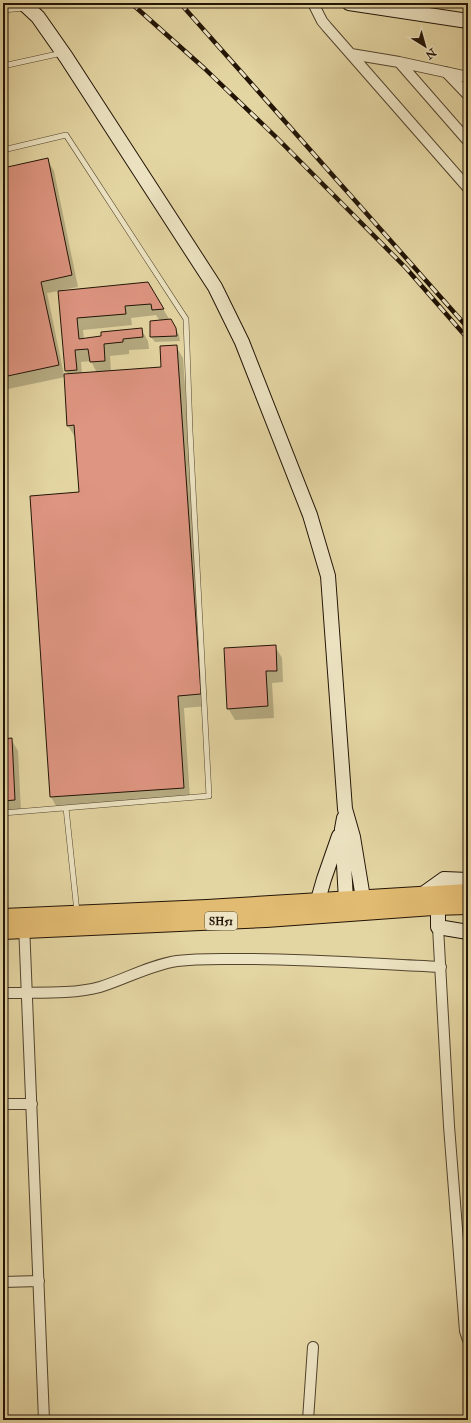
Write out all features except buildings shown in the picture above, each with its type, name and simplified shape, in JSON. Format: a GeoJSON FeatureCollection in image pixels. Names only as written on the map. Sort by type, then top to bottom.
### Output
{"type":"FeatureCollection","features":[{"type":"Feature","properties":{"kind":"main road","name":"SH51"},"geometry":{"type":"LineString","coordinates":[[3,931],[24,923],[77,913],[206,908],[468,892]]}},
{"type":"Feature","properties":{"kind":"main road","name":"SH51"},"geometry":{"type":"LineString","coordinates":[[3,917],[24,923],[266,919],[438,906],[468,906]]}},
{"type":"Feature","properties":{"kind":"street"},"geometry":{"type":"LineString","coordinates":[[313,3],[322,21],[468,188]]}},
{"type":"Feature","properties":{"kind":"street"},"geometry":{"type":"LineString","coordinates":[[349,3],[404,8],[468,21]]}},
{"type":"Feature","properties":{"kind":"street"},"geometry":{"type":"LineString","coordinates":[[26,5],[38,17],[63,53],[215,287],[242,342],[310,515],[328,576],[345,810],[353,837],[363,898]]}},
{"type":"Feature","properties":{"kind":"street"},"geometry":{"type":"LineString","coordinates":[[351,54],[399,62],[468,77]]}},
{"type":"Feature","properties":{"kind":"street"},"geometry":{"type":"LineString","coordinates":[[399,62],[468,141]]}},
{"type":"Feature","properties":{"kind":"street"},"geometry":{"type":"LineString","coordinates":[[446,72],[468,96]]}},
{"type":"Feature","properties":{"kind":"street"},"geometry":{"type":"LineString","coordinates":[[318,900],[324,878],[342,829],[345,810]]}},
{"type":"Feature","properties":{"kind":"street"},"geometry":{"type":"LineString","coordinates":[[342,829],[346,900]]}},
{"type":"Feature","properties":{"kind":"street"},"geometry":{"type":"LineString","coordinates":[[423,894],[444,879],[468,880]]}},
{"type":"Feature","properties":{"kind":"street"},"geometry":{"type":"LineString","coordinates":[[438,906],[449,1126],[465,1331],[468,1340]]}},
{"type":"Feature","properties":{"kind":"street"},"geometry":{"type":"LineString","coordinates":[[24,923],[44,1420]]}},
{"type":"Feature","properties":{"kind":"street"},"geometry":{"type":"LineString","coordinates":[[438,927],[468,932]]}},
{"type":"Feature","properties":{"kind":"street"},"geometry":{"type":"LineString","coordinates":[[3,993],[99,987],[152,967],[177,961],[197,959],[273,959],[441,968]]}},
{"type":"Feature","properties":{"kind":"street"},"geometry":{"type":"LineString","coordinates":[[3,1104],[32,1104]]}},
{"type":"Feature","properties":{"kind":"street"},"geometry":{"type":"LineString","coordinates":[[3,1282],[39,1281]]}},
{"type":"Feature","properties":{"kind":"street"},"geometry":{"type":"LineString","coordinates":[[308,1420],[313,1347]]}},
{"type":"Feature","properties":{"kind":"lane"},"geometry":{"type":"LineString","coordinates":[[3,10],[26,5]]}},
{"type":"Feature","properties":{"kind":"lane"},"geometry":{"type":"LineString","coordinates":[[3,66],[63,53]]}},
{"type":"Feature","properties":{"kind":"lane"},"geometry":{"type":"LineString","coordinates":[[3,150],[66,135],[186,319],[190,431],[209,796],[3,813]]}},
{"type":"Feature","properties":{"kind":"lane"},"geometry":{"type":"LineString","coordinates":[[66,808],[77,913]]}},
{"type":"Feature","properties":{"kind":"railway"},"geometry":{"type":"LineString","coordinates":[[131,3],[204,68],[275,136],[406,268],[468,339]]}},
{"type":"Feature","properties":{"kind":"railway"},"geometry":{"type":"LineString","coordinates":[[180,3],[468,328]]}}]}
